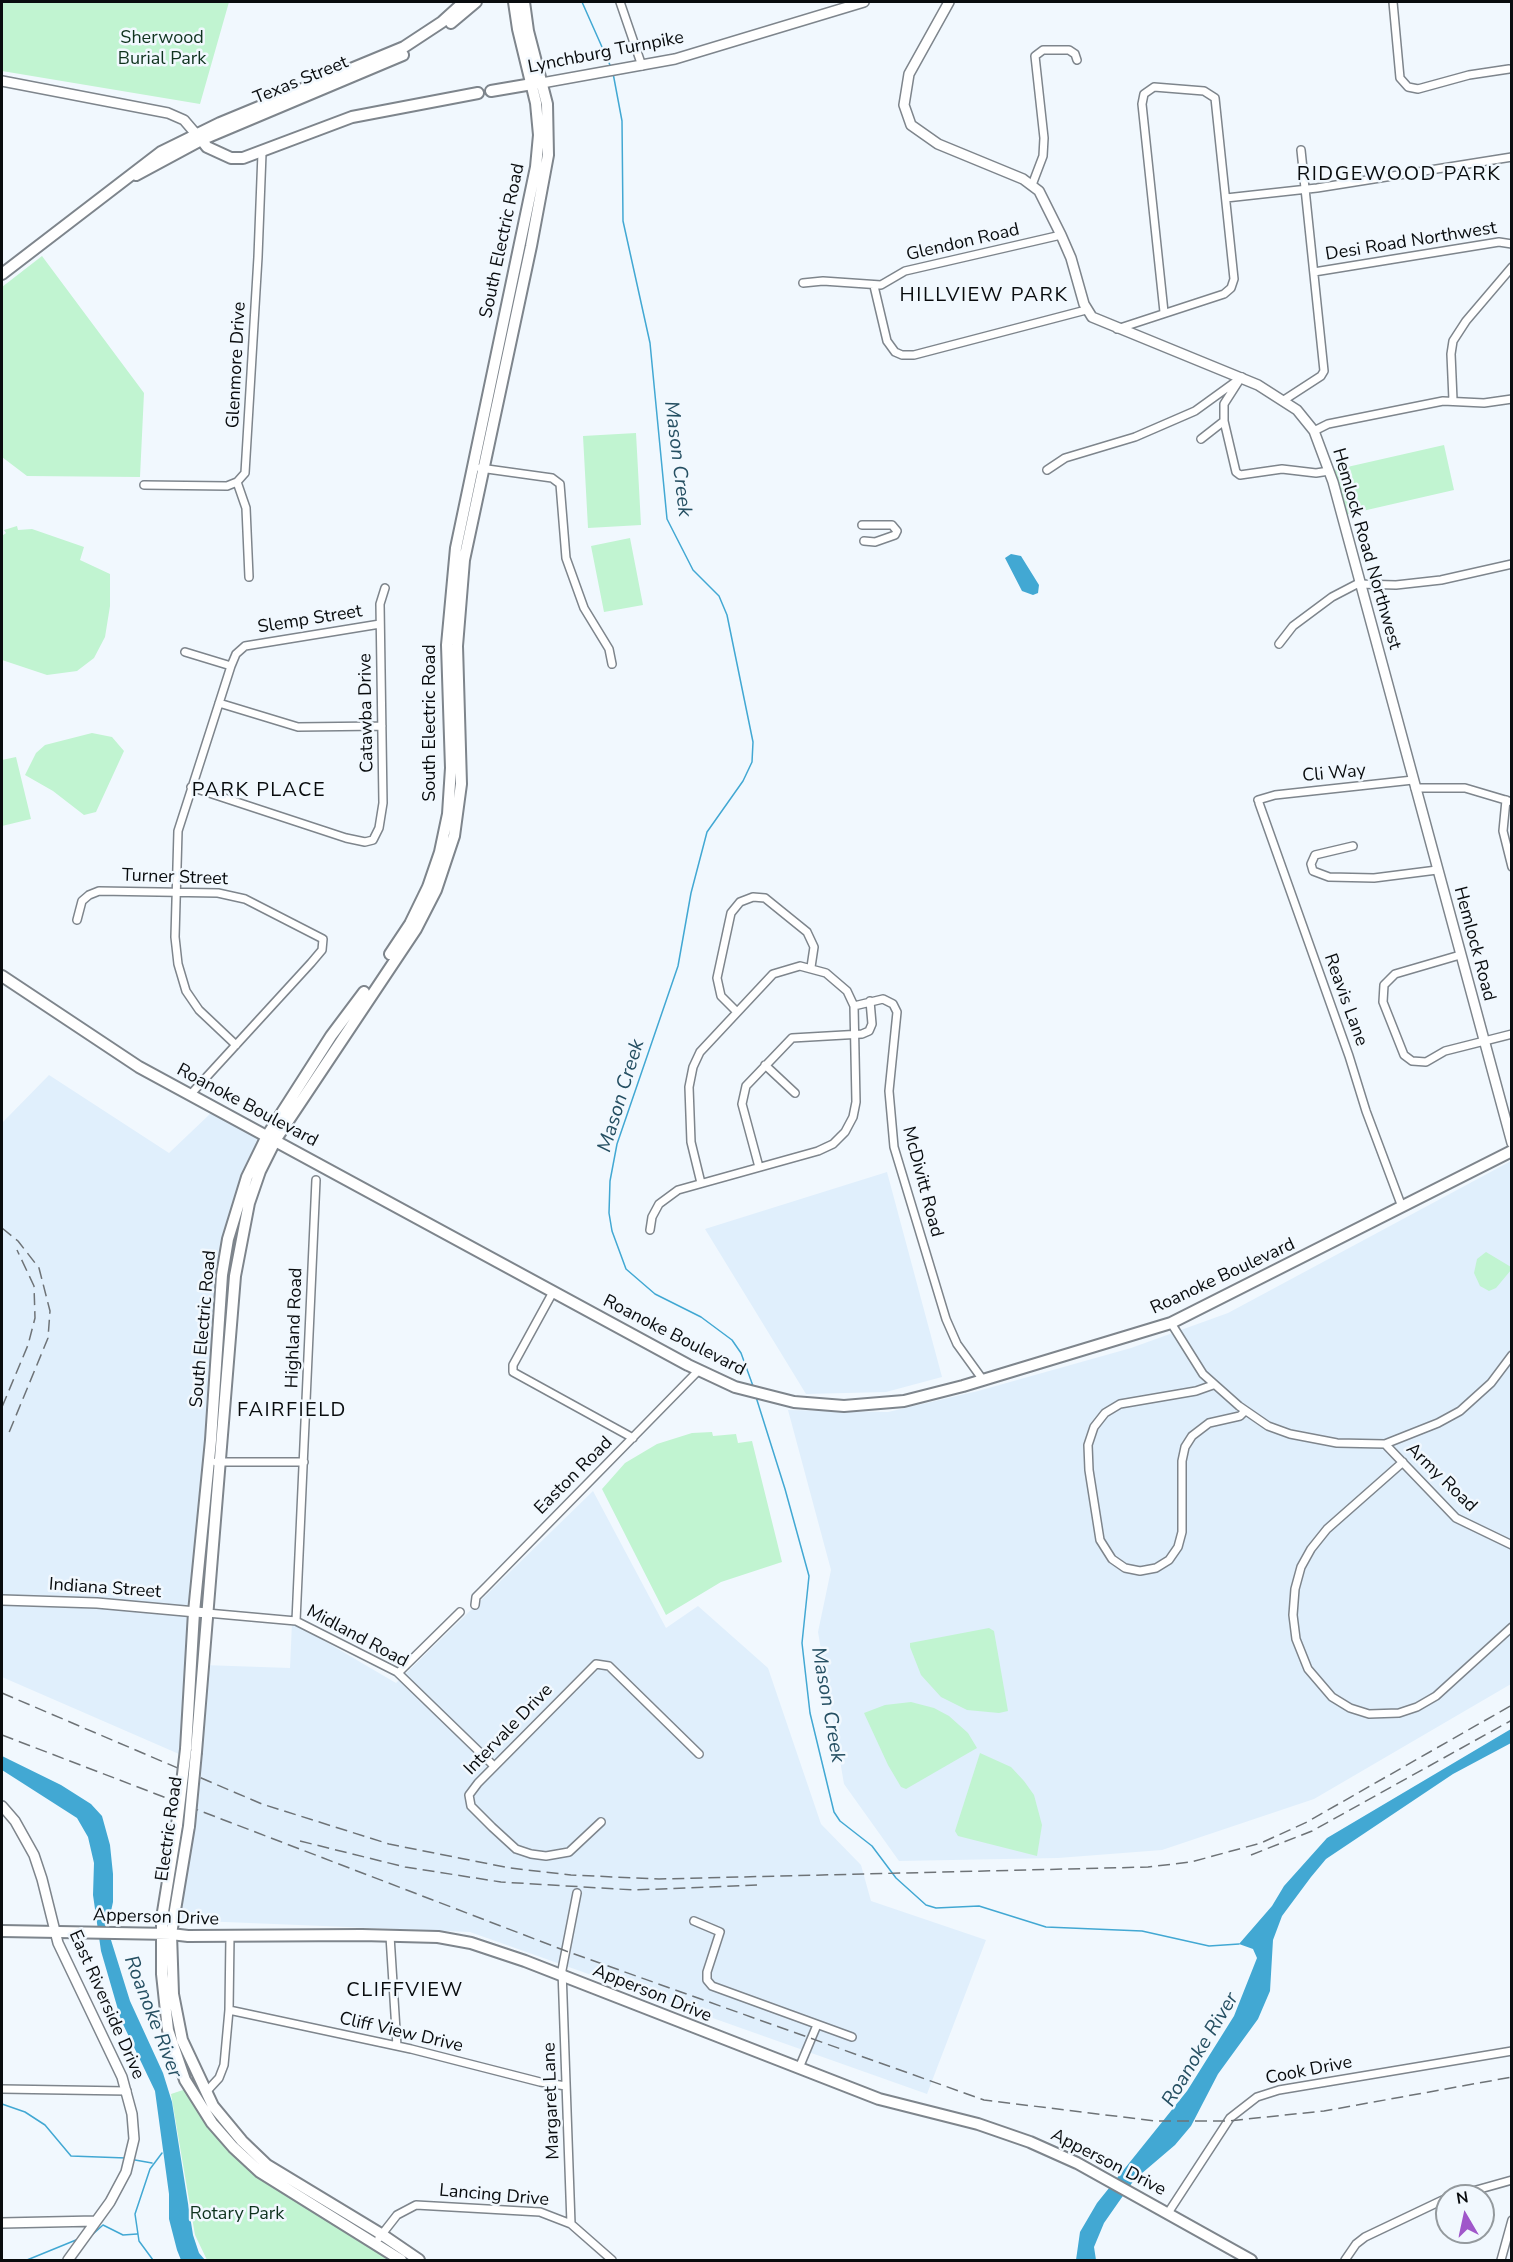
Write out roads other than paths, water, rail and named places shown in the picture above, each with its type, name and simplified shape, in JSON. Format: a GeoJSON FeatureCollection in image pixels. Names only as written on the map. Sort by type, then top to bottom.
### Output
{"type":"FeatureCollection","features":[{"type":"Feature","properties":{"kind":"main road","name":"Texas Street"},"geometry":{"type":"LineString","coordinates":[[2,274],[130,177],[142,165],[199,137],[404,47],[442,22],[464,2]]}},
{"type":"Feature","properties":{"kind":"main road","name":"Texas Street"},"geometry":{"type":"LineString","coordinates":[[199,137],[389,62],[441,31],[476,2]]}},
{"type":"Feature","properties":{"kind":"main road","name":"South Electric Road"},"geometry":{"type":"LineString","coordinates":[[194,1612],[214,1462],[238,1247],[254,1186],[271,1138],[416,928],[436,891],[450,850],[461,784],[456,646],[460,589],[477,467],[546,170],[548,116],[514,2]]}},
{"type":"Feature","properties":{"kind":"main road","name":"South Electric Road"},"geometry":{"type":"LineString","coordinates":[[524,2],[537,83]]}},
{"type":"Feature","properties":{"kind":"main road","name":"Lynchburg Turnpike"},"geometry":{"type":"LineString","coordinates":[[491,91],[537,83]]}},
{"type":"Feature","properties":{"kind":"main road"},"geometry":{"type":"LineString","coordinates":[[199,137],[209,142],[218,152],[238,158],[262,153],[313,130],[352,117],[478,93]]}},
{"type":"Feature","properties":{"kind":"main road","name":"Roanoke Boulevard"},"geometry":{"type":"LineString","coordinates":[[2,976],[110,1049],[190,1095],[698,1371],[752,1393],[814,1404],[865,1405],[904,1401],[983,1380],[1171,1323],[1512,1151]]}},
{"type":"Feature","properties":{"kind":"main road","name":"South Electric Road"},"geometry":{"type":"LineString","coordinates":[[207,1613],[214,1462]]}},
{"type":"Feature","properties":{"kind":"main road","name":"Electric Road"},"geometry":{"type":"LineString","coordinates":[[194,1612],[189,1826],[166,1934],[179,2028],[188,2056],[223,2120],[267,2165],[381,2234],[402,2258]]}},
{"type":"Feature","properties":{"kind":"main road","name":"Electric Road"},"geometry":{"type":"LineString","coordinates":[[207,1613],[191,1751],[177,1825],[162,1974],[168,2030],[185,2080],[232,2147],[260,2172],[374,2244],[402,2258],[419,2260]]}},
{"type":"Feature","properties":{"kind":"main road","name":"Apperson Drive"},"geometry":{"type":"LineString","coordinates":[[2,1931],[230,1936],[438,1937],[471,1942],[879,2099],[1013,2136],[1055,2152],[1251,2260]]}},
{"type":"Feature","properties":{"kind":"street"},"geometry":{"type":"LineString","coordinates":[[620,2],[642,66]]}},
{"type":"Feature","properties":{"kind":"street","name":"Lynchburg Turnpike"},"geometry":{"type":"LineString","coordinates":[[537,83],[642,66],[690,55],[864,2]]}},
{"type":"Feature","properties":{"kind":"street"},"geometry":{"type":"LineString","coordinates":[[802,284],[823,281],[874,286],[887,341],[892,349],[902,355],[914,355],[1086,310],[1061,235],[1051,212],[1032,185],[938,144],[916,130],[907,118],[904,98],[909,74],[918,54],[949,2]]}},
{"type":"Feature","properties":{"kind":"street"},"geometry":{"type":"LineString","coordinates":[[1393,2],[1400,78],[1408,87],[1422,88],[1469,75],[1509,69]]}},
{"type":"Feature","properties":{"kind":"street"},"geometry":{"type":"LineString","coordinates":[[1032,185],[1043,156],[1044,138],[1035,56],[1043,50],[1069,50],[1077,60]]}},
{"type":"Feature","properties":{"kind":"street"},"geometry":{"type":"LineString","coordinates":[[2,81],[168,113],[184,120],[199,137]]}},
{"type":"Feature","properties":{"kind":"street"},"geometry":{"type":"LineString","coordinates":[[1117,329],[1224,294],[1231,288],[1234,279],[1215,98],[1204,91],[1150,88],[1142,98],[1164,312]]}},
{"type":"Feature","properties":{"kind":"street"},"geometry":{"type":"LineString","coordinates":[[1284,400],[1321,376],[1324,370],[1301,150]]}},
{"type":"Feature","properties":{"kind":"street","name":"Glenmore Drive"},"geometry":{"type":"LineString","coordinates":[[237,482],[246,467],[264,160],[262,153]]}},
{"type":"Feature","properties":{"kind":"street"},"geometry":{"type":"LineString","coordinates":[[1226,198],[1306,189],[1512,157]]}},
{"type":"Feature","properties":{"kind":"street","name":"Glendon Road"},"geometry":{"type":"LineString","coordinates":[[874,286],[905,271],[1061,235]]}},
{"type":"Feature","properties":{"kind":"street","name":"Desi Road Northwest"},"geometry":{"type":"LineString","coordinates":[[1314,272],[1499,242],[1512,244]]}},
{"type":"Feature","properties":{"kind":"street"},"geometry":{"type":"LineString","coordinates":[[1453,400],[1450,354],[1453,340],[1466,321],[1512,267]]}},
{"type":"Feature","properties":{"kind":"street","name":"Hemlock Road Northwest"},"geometry":{"type":"LineString","coordinates":[[1086,310],[1096,320],[1242,377],[1284,400],[1305,418],[1314,431],[1329,471],[1414,784]]}},
{"type":"Feature","properties":{"kind":"street"},"geometry":{"type":"LineString","coordinates":[[1242,377],[1224,404],[1224,421],[1236,471],[1240,475],[1282,469],[1316,473],[1329,471]]}},
{"type":"Feature","properties":{"kind":"street"},"geometry":{"type":"LineString","coordinates":[[1047,470],[1065,458],[1135,437],[1195,411],[1242,377]]}},
{"type":"Feature","properties":{"kind":"street"},"geometry":{"type":"LineString","coordinates":[[1314,431],[1344,420],[1453,400],[1484,403],[1512,399]]}},
{"type":"Feature","properties":{"kind":"street"},"geometry":{"type":"LineString","coordinates":[[1201,439],[1224,421]]}},
{"type":"Feature","properties":{"kind":"street"},"geometry":{"type":"LineString","coordinates":[[477,467],[552,478],[560,484],[566,558],[584,608],[606,642],[612,664]]}},
{"type":"Feature","properties":{"kind":"street"},"geometry":{"type":"LineString","coordinates":[[144,485],[227,486],[237,482],[246,508],[249,577]]}},
{"type":"Feature","properties":{"kind":"street"},"geometry":{"type":"LineString","coordinates":[[862,525],[892,525],[897,531],[895,535],[875,542],[864,541]]}},
{"type":"Feature","properties":{"kind":"street"},"geometry":{"type":"LineString","coordinates":[[1279,644],[1293,626],[1340,592],[1359,584],[1396,585],[1431,581],[1512,564]]}},
{"type":"Feature","properties":{"kind":"street","name":"Catawba Drive"},"geometry":{"type":"LineString","coordinates":[[191,788],[346,838],[365,843],[376,837],[383,803],[380,604],[385,588]]}},
{"type":"Feature","properties":{"kind":"street","name":"Slemp Street"},"geometry":{"type":"LineString","coordinates":[[231,666],[236,654],[245,646],[380,624]]}},
{"type":"Feature","properties":{"kind":"street"},"geometry":{"type":"LineString","coordinates":[[185,652],[231,666],[178,831],[176,951],[186,991],[199,1010],[236,1046],[190,1095]]}},
{"type":"Feature","properties":{"kind":"street"},"geometry":{"type":"LineString","coordinates":[[219,703],[298,727],[382,726]]}},
{"type":"Feature","properties":{"kind":"street","name":"Cli Way"},"geometry":{"type":"LineString","coordinates":[[1259,802],[1275,795],[1414,784],[1465,788],[1509,801]]}},
{"type":"Feature","properties":{"kind":"street","name":"Hemlock Road"},"geometry":{"type":"LineString","coordinates":[[1414,784],[1512,1143]]}},
{"type":"Feature","properties":{"kind":"street"},"geometry":{"type":"LineString","coordinates":[[1509,801],[1503,831],[1512,867]]}},
{"type":"Feature","properties":{"kind":"street","name":"Reavis Lane"},"geometry":{"type":"LineString","coordinates":[[1259,802],[1349,1056],[1366,1111],[1402,1207]]}},
{"type":"Feature","properties":{"kind":"street"},"geometry":{"type":"LineString","coordinates":[[1353,846],[1315,855],[1311,864],[1313,871],[1329,877],[1364,879],[1437,870]]}},
{"type":"Feature","properties":{"kind":"street","name":"Turner Street"},"geometry":{"type":"LineString","coordinates":[[77,920],[82,901],[93,892],[235,895],[318,935],[324,947],[236,1046]]}},
{"type":"Feature","properties":{"kind":"street"},"geometry":{"type":"LineString","coordinates":[[736,1011],[721,996],[717,978],[731,913],[740,902],[753,897],[765,898],[807,932],[814,947],[811,967]]}},
{"type":"Feature","properties":{"kind":"street"},"geometry":{"type":"LineString","coordinates":[[1460,955],[1395,974],[1384,985],[1382,998],[1401,1051],[1412,1061],[1426,1062],[1445,1051],[1512,1034]]}},
{"type":"Feature","properties":{"kind":"street"},"geometry":{"type":"LineString","coordinates":[[650,1230],[655,1210],[664,1198],[678,1190],[824,1149],[845,1132],[853,1117],[856,1102],[854,1006],[841,984],[826,973],[811,967],[791,967],[773,974],[700,1052],[690,1076],[691,1142],[701,1183]]}},
{"type":"Feature","properties":{"kind":"street"},"geometry":{"type":"LineString","coordinates":[[759,1167],[742,1097],[746,1086],[792,1038],[869,1031],[872,1024],[870,1000],[854,1006]]}},
{"type":"Feature","properties":{"kind":"street","name":"McDivitt Road"},"geometry":{"type":"LineString","coordinates":[[870,1000],[888,1000],[897,1012],[889,1091],[891,1128],[896,1156],[946,1319],[957,1344],[983,1380]]}},
{"type":"Feature","properties":{"kind":"street"},"geometry":{"type":"LineString","coordinates":[[765,1065],[795,1093]]}},
{"type":"Feature","properties":{"kind":"street","name":"Highland Road"},"geometry":{"type":"LineString","coordinates":[[296,1621],[316,1180]]}},
{"type":"Feature","properties":{"kind":"street"},"geometry":{"type":"LineString","coordinates":[[553,1292],[513,1365],[513,1372],[633,1438]]}},
{"type":"Feature","properties":{"kind":"street"},"geometry":{"type":"LineString","coordinates":[[1171,1323],[1188,1354],[1213,1385],[1268,1426],[1312,1440],[1385,1444],[1420,1432],[1460,1411],[1491,1383],[1512,1355]]}},
{"type":"Feature","properties":{"kind":"street","name":"Easton Road"},"geometry":{"type":"LineString","coordinates":[[475,1605],[476,1597],[698,1371]]}},
{"type":"Feature","properties":{"kind":"street"},"geometry":{"type":"LineString","coordinates":[[1213,1385],[1196,1391],[1120,1404],[1105,1413],[1094,1427],[1088,1445],[1089,1470],[1100,1541],[1112,1560],[1125,1568],[1140,1571],[1156,1568],[1169,1560],[1178,1547],[1182,1532],[1182,1461],[1185,1447],[1192,1436],[1209,1423],[1240,1416],[1245,1411]]}},
{"type":"Feature","properties":{"kind":"street","name":"Army Road"},"geometry":{"type":"LineString","coordinates":[[1385,1444],[1456,1518],[1512,1545]]}},
{"type":"Feature","properties":{"kind":"street"},"geometry":{"type":"LineString","coordinates":[[214,1462],[304,1462]]}},
{"type":"Feature","properties":{"kind":"street"},"geometry":{"type":"LineString","coordinates":[[1404,1462],[1338,1518],[1305,1558],[1295,1589],[1293,1615],[1296,1639],[1308,1669],[1332,1697],[1350,1708],[1379,1715],[1399,1713],[1417,1707],[1436,1696],[1512,1627]]}},
{"type":"Feature","properties":{"kind":"street","name":"Indiana Street"},"geometry":{"type":"LineString","coordinates":[[2,1600],[98,1603],[207,1613]]}},
{"type":"Feature","properties":{"kind":"street"},"geometry":{"type":"LineString","coordinates":[[398,1673],[460,1612]]}},
{"type":"Feature","properties":{"kind":"street","name":"Midland Road"},"geometry":{"type":"LineString","coordinates":[[207,1613],[296,1621],[398,1673],[494,1766]]}},
{"type":"Feature","properties":{"kind":"street","name":"Intervale Drive"},"geometry":{"type":"LineString","coordinates":[[601,1822],[569,1852],[546,1856],[516,1849],[469,1803],[471,1792],[591,1667],[601,1664],[609,1666],[699,1754]]}},
{"type":"Feature","properties":{"kind":"street","name":"East Riverside Drive"},"geometry":{"type":"LineString","coordinates":[[2,1806],[15,1821],[34,1855],[65,1960],[107,2044],[127,2091],[134,2128],[130,2162],[119,2187],[68,2260]]}},
{"type":"Feature","properties":{"kind":"street","name":"Margaret Lane"},"geometry":{"type":"LineString","coordinates":[[570,2224],[562,1965],[577,1893]]}},
{"type":"Feature","properties":{"kind":"street"},"geometry":{"type":"LineString","coordinates":[[694,1921],[720,1932],[707,1972],[709,1983],[852,2037]]}},
{"type":"Feature","properties":{"kind":"street"},"geometry":{"type":"LineString","coordinates":[[206,2092],[222,2072],[229,2010],[230,1936]]}},
{"type":"Feature","properties":{"kind":"street"},"geometry":{"type":"LineString","coordinates":[[390,1936],[397,2046]]}},
{"type":"Feature","properties":{"kind":"street","name":"Cliff View Drive"},"geometry":{"type":"LineString","coordinates":[[229,2010],[397,2046],[540,2082],[566,2086]]}},
{"type":"Feature","properties":{"kind":"street"},"geometry":{"type":"LineString","coordinates":[[799,2068],[817,2025]]}},
{"type":"Feature","properties":{"kind":"street","name":"Cook Drive"},"geometry":{"type":"LineString","coordinates":[[1168,2213],[1230,2118],[1257,2097],[1303,2085],[1512,2051]]}},
{"type":"Feature","properties":{"kind":"street"},"geometry":{"type":"LineString","coordinates":[[2,2089],[127,2091]]}},
{"type":"Feature","properties":{"kind":"street"},"geometry":{"type":"LineString","coordinates":[[1495,2185],[1512,2180]]}},
{"type":"Feature","properties":{"kind":"street"},"geometry":{"type":"LineString","coordinates":[[1345,2260],[1356,2244],[1365,2237],[1435,2202]]}},
{"type":"Feature","properties":{"kind":"street","name":"Lancing Drive"},"geometry":{"type":"LineString","coordinates":[[374,2244],[397,2215],[417,2205],[540,2212],[570,2224],[612,2260]]}},
{"type":"Feature","properties":{"kind":"street"},"geometry":{"type":"LineString","coordinates":[[1501,2260],[1512,2220]]}},
{"type":"Feature","properties":{"kind":"street"},"geometry":{"type":"LineString","coordinates":[[2,2223],[96,2221]]}},
{"type":"Feature","properties":{"kind":"water"},"geometry":{"type":"Polygon","coordinates":[[[1011,554],[1021,556],[1039,585],[1038,593],[1033,595],[1022,591],[1005,558],[1011,554]]]}},
{"type":"Feature","properties":{"kind":"water"},"geometry":{"type":"Polygon","coordinates":[[[1511,1729],[1511,1743],[1453,1774],[1326,1859],[1311,1877],[1282,1916],[1273,1940],[1270,1991],[1258,2019],[1218,2074],[1191,2126],[1175,2145],[1134,2180],[1104,2223],[1094,2247],[1096,2260],[1076,2260],[1080,2232],[1097,2203],[1187,2091],[1234,2016],[1257,1958],[1253,1949],[1239,1944],[1272,1906],[1284,1886],[1327,1838],[1511,1729]]]}},
{"type":"Feature","properties":{"kind":"water"},"geometry":{"type":"Polygon","coordinates":[[[2,1756],[61,1785],[91,1804],[102,1816],[110,1845],[113,1874],[113,1902],[108,1925],[111,1940],[130,2001],[163,2073],[172,2102],[193,2235],[199,2253],[205,2260],[181,2260],[177,2250],[169,2219],[169,2194],[155,2091],[121,2020],[101,1951],[93,1895],[94,1863],[88,1837],[77,1818],[2,1770],[2,1756]]]}},
{"type":"Feature","properties":{"kind":"waterway","name":"Mason Creek"},"geometry":{"type":"LineString","coordinates":[[582,2],[610,65]]}},
{"type":"Feature","properties":{"kind":"waterway","name":"Mason Creek"},"geometry":{"type":"LineString","coordinates":[[613,73],[622,121],[623,221],[650,343],[667,519],[693,570],[719,596],[727,615],[753,742],[752,762],[743,781],[707,832],[691,893],[678,966],[617,1144],[610,1181],[609,1213],[612,1231],[626,1269],[655,1294],[701,1317],[732,1340],[741,1353],[753,1386]]}},
{"type":"Feature","properties":{"kind":"waterway","name":"Mason Creek"},"geometry":{"type":"LineString","coordinates":[[756,1397],[809,1576],[802,1643],[810,1713],[834,1812],[840,1821],[872,1846],[896,1878],[926,1905],[936,1908],[979,1906],[1046,1927],[1142,1931],[1209,1946],[1239,1944]]}},
{"type":"Feature","properties":{"kind":"waterway"},"geometry":{"type":"LineString","coordinates":[[2,2104],[25,2112],[45,2125],[71,2156],[126,2158]]}},
{"type":"Feature","properties":{"kind":"waterway"},"geometry":{"type":"LineString","coordinates":[[153,2260],[139,2241],[135,2214],[150,2169],[162,2153]]}},
{"type":"Feature","properties":{"kind":"waterway"},"geometry":{"type":"LineString","coordinates":[[135,2160],[152,2163]]}},
{"type":"Feature","properties":{"kind":"waterway"},"geometry":{"type":"LineString","coordinates":[[93,2234],[103,2225],[123,2235],[137,2234]]}},
{"type":"Feature","properties":{"kind":"waterway"},"geometry":{"type":"LineString","coordinates":[[27,2260],[76,2240]]}},
{"type":"Feature","properties":{"kind":"railway"},"geometry":{"type":"LineString","coordinates":[[2,1228],[18,1241],[39,1268],[50,1311],[48,1338],[8,1435]]}},
{"type":"Feature","properties":{"kind":"railway"},"geometry":{"type":"LineString","coordinates":[[2,1407],[28,1345],[35,1318],[34,1286],[17,1250]]}},
{"type":"Feature","properties":{"kind":"railway"},"geometry":{"type":"LineString","coordinates":[[2,1693],[262,1804],[389,1844],[510,1868],[571,1875],[659,1879],[1148,1867],[1191,1862],[1261,1843],[1307,1822],[1512,1705]]}},
{"type":"Feature","properties":{"kind":"railway"},"geometry":{"type":"LineString","coordinates":[[1251,1855],[1312,1831],[1512,1720]]}},
{"type":"Feature","properties":{"kind":"railway"},"geometry":{"type":"LineString","coordinates":[[2,1735],[566,1951],[984,2100],[1155,2121],[1228,2121],[1324,2111],[1512,2077]]}},
{"type":"Feature","properties":{"kind":"railway"},"geometry":{"type":"LineString","coordinates":[[300,1841],[405,1867],[501,1882],[634,1890],[757,1885]]}},
{"type":"Feature","properties":{"kind":"district","name":"RIDGEWOOD PARK"},"geometry":{"type":"Point","coordinates":[1399,175]}},
{"type":"Feature","properties":{"kind":"district","name":"HILLVIEW PARK"},"geometry":{"type":"Point","coordinates":[984,296]}},
{"type":"Feature","properties":{"kind":"district","name":"PARK PLACE"},"geometry":{"type":"Point","coordinates":[259,791]}},
{"type":"Feature","properties":{"kind":"district","name":"FAIRFIELD"},"geometry":{"type":"Point","coordinates":[292,1411]}},
{"type":"Feature","properties":{"kind":"district","name":"CLIFFVIEW"},"geometry":{"type":"Point","coordinates":[405,1991]}},
{"type":"Feature","properties":{"kind":"park label","name":"Sherwood Burial Park"},"geometry":{"type":"Point","coordinates":[162,49]}},
{"type":"Feature","properties":{"kind":"park label","name":"Rotary Park"},"geometry":{"type":"Point","coordinates":[237,2215]}},
{"type":"Feature","properties":{"kind":"water label","name":"Roanoke River"},"geometry":{"type":"Point","coordinates":[152,2017]}},
{"type":"Feature","properties":{"kind":"water label","name":"Roanoke River"},"geometry":{"type":"Point","coordinates":[1201,2050]}}]}
